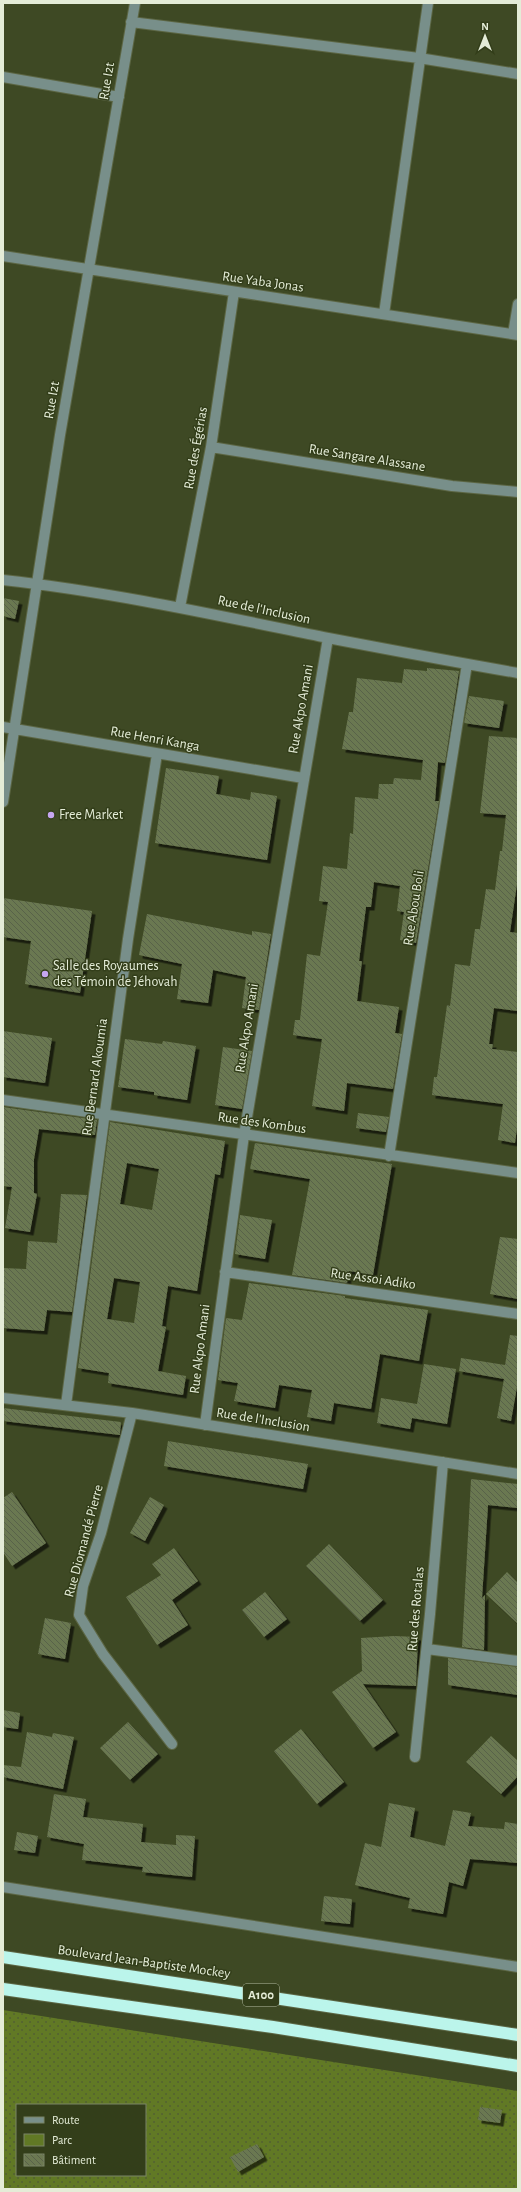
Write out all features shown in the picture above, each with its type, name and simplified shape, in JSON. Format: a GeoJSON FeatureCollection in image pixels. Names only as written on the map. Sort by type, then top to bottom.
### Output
{"type":"FeatureCollection","features":[{"type":"Feature","properties":{"kind":"highway","name":"Boulevard Jean-Baptiste Mockey"},"geometry":{"type":"LineString","coordinates":[[3,1957],[518,2035]]}},
{"type":"Feature","properties":{"kind":"highway","name":"A100"},"geometry":{"type":"LineString","coordinates":[[3,1989],[273,2027],[518,2066]]}},
{"type":"Feature","properties":{"kind":"street","name":"Rue I2t"},"geometry":{"type":"LineString","coordinates":[[3,802],[60,435],[135,3]]}},
{"type":"Feature","properties":{"kind":"street"},"geometry":{"type":"LineString","coordinates":[[384,314],[428,3]]}},
{"type":"Feature","properties":{"kind":"street"},"geometry":{"type":"LineString","coordinates":[[131,22],[420,58],[518,74]]}},
{"type":"Feature","properties":{"kind":"street"},"geometry":{"type":"LineString","coordinates":[[3,77],[119,97]]}},
{"type":"Feature","properties":{"kind":"street","name":"Rue Yaba Jonas"},"geometry":{"type":"LineString","coordinates":[[3,256],[516,335]]}},
{"type":"Feature","properties":{"kind":"street","name":"Rue des Égérias"},"geometry":{"type":"LineString","coordinates":[[180,607],[211,447],[234,292]]}},
{"type":"Feature","properties":{"kind":"street"},"geometry":{"type":"LineString","coordinates":[[516,335],[518,304]]}},
{"type":"Feature","properties":{"kind":"street","name":"Rue Sangare Alassane"},"geometry":{"type":"LineString","coordinates":[[211,447],[452,486],[518,492]]}},
{"type":"Feature","properties":{"kind":"street","name":"Rue de l'Inclusion"},"geometry":{"type":"LineString","coordinates":[[3,580],[38,584],[180,607],[328,638],[518,674]]}},
{"type":"Feature","properties":{"kind":"street","name":"Rue Akpo Amani"},"geometry":{"type":"LineString","coordinates":[[205,1425],[244,1135],[303,778],[328,638]]}},
{"type":"Feature","properties":{"kind":"street","name":"Rue Abou Boli"},"geometry":{"type":"LineString","coordinates":[[389,1156],[467,664]]}},
{"type":"Feature","properties":{"kind":"street","name":"Rue Henri Kanga"},"geometry":{"type":"LineString","coordinates":[[3,727],[303,778]]}},
{"type":"Feature","properties":{"kind":"street","name":"Rue Bernard Akoumia"},"geometry":{"type":"LineString","coordinates":[[66,1405],[104,1114],[157,754]]}},
{"type":"Feature","properties":{"kind":"street","name":"Rue des Kombus"},"geometry":{"type":"LineString","coordinates":[[3,1100],[389,1156],[518,1173]]}},
{"type":"Feature","properties":{"kind":"street","name":"Rue Assoi Adiko"},"geometry":{"type":"LineString","coordinates":[[225,1272],[518,1314]]}},
{"type":"Feature","properties":{"kind":"street","name":"Rue de l'Inclusion"},"geometry":{"type":"LineString","coordinates":[[3,1398],[132,1414],[518,1474]]}},
{"type":"Feature","properties":{"kind":"street","name":"Rue Diomandé Pierre"},"geometry":{"type":"LineString","coordinates":[[132,1414],[101,1533],[83,1586],[79,1615],[103,1654],[172,1744]]}},
{"type":"Feature","properties":{"kind":"street","name":"Rue des Rotalas"},"geometry":{"type":"LineString","coordinates":[[415,1757],[427,1649],[443,1462]]}},
{"type":"Feature","properties":{"kind":"street"},"geometry":{"type":"LineString","coordinates":[[427,1649],[518,1661]]}},
{"type":"Feature","properties":{"kind":"street"},"geometry":{"type":"LineString","coordinates":[[3,1887],[518,1967]]}},
{"type":"Feature","properties":{"kind":"green space"},"geometry":{"type":"Polygon","coordinates":[[[3,2010],[518,2091],[518,2189],[3,2189],[3,2010]]]}},
{"type":"Feature","properties":{"kind":"building"},"geometry":{"type":"Polygon","coordinates":[[[3,598],[19,601],[15,619],[3,616],[3,598]]]}},
{"type":"Feature","properties":{"kind":"building"},"geometry":{"type":"Polygon","coordinates":[[[427,668],[459,671],[445,763],[438,762],[435,801],[439,801],[416,943],[400,940],[404,912],[397,911],[400,886],[374,882],[371,907],[366,907],[359,961],[362,961],[357,1001],[399,1007],[395,1033],[402,1034],[393,1089],[347,1083],[344,1111],[312,1106],[322,1039],[293,1035],[295,1020],[300,1020],[307,954],[320,956],[328,902],[319,901],[323,866],[347,869],[350,833],[353,834],[355,797],[378,799],[379,784],[393,784],[394,778],[421,780],[423,760],[342,749],[349,712],[353,712],[357,678],[402,683],[404,669],[427,671],[427,668]]]}},
{"type":"Feature","properties":{"kind":"building"},"geometry":{"type":"Polygon","coordinates":[[[469,696],[504,701],[499,728],[464,723],[469,696]]]}},
{"type":"Feature","properties":{"kind":"building"},"geometry":{"type":"Polygon","coordinates":[[[489,736],[518,738],[518,877],[510,932],[518,933],[518,1011],[494,1008],[489,1044],[493,1044],[492,1049],[518,1052],[518,1121],[515,1143],[498,1140],[503,1104],[432,1095],[434,1077],[437,1077],[447,1005],[450,1006],[455,964],[470,966],[475,929],[480,929],[486,889],[495,890],[500,851],[502,851],[506,815],[480,813],[489,736]]]}},
{"type":"Feature","properties":{"kind":"building"},"geometry":{"type":"Polygon","coordinates":[[[166,768],[219,776],[216,794],[250,800],[251,792],[277,796],[267,860],[155,843],[166,768]]]}},
{"type":"Feature","properties":{"kind":"building"},"geometry":{"type":"Polygon","coordinates":[[[3,898],[92,911],[80,993],[25,984],[31,941],[3,937],[3,898]]]}},
{"type":"Feature","properties":{"kind":"building"},"geometry":{"type":"Polygon","coordinates":[[[147,914],[252,935],[252,931],[271,934],[259,1010],[242,1008],[246,977],[213,970],[208,1003],[177,999],[182,964],[139,955],[147,914]]]}},
{"type":"Feature","properties":{"kind":"building"},"geometry":{"type":"Polygon","coordinates":[[[3,1031],[52,1038],[45,1083],[3,1077],[3,1031]]]}},
{"type":"Feature","properties":{"kind":"building"},"geometry":{"type":"Polygon","coordinates":[[[125,1039],[162,1044],[163,1041],[196,1046],[187,1100],[154,1095],[154,1092],[118,1087],[125,1039]]]}},
{"type":"Feature","properties":{"kind":"building"},"geometry":{"type":"Polygon","coordinates":[[[223,1047],[252,1051],[242,1109],[215,1105],[223,1047]]]}},
{"type":"Feature","properties":{"kind":"building"},"geometry":{"type":"Polygon","coordinates":[[[3,1107],[97,1120],[95,1135],[39,1129],[34,1159],[34,1193],[37,1194],[30,1232],[5,1228],[12,1187],[3,1186],[3,1107]]]}},
{"type":"Feature","properties":{"kind":"building"},"geometry":{"type":"Polygon","coordinates":[[[358,1113],[389,1117],[386,1132],[356,1128],[358,1113]]]}},
{"type":"Feature","properties":{"kind":"building"},"geometry":{"type":"Polygon","coordinates":[[[110,1122],[225,1141],[220,1175],[215,1174],[197,1291],[168,1286],[162,1326],[166,1327],[158,1371],[186,1376],[183,1395],[108,1383],[109,1373],[78,1368],[110,1122]],[[127,1163],[120,1204],[152,1210],[159,1169],[127,1163]],[[114,1278],[107,1319],[134,1323],[140,1282],[114,1278]]]}},
{"type":"Feature","properties":{"kind":"building"},"geometry":{"type":"Polygon","coordinates":[[[255,1143],[392,1164],[373,1275],[349,1271],[347,1283],[292,1275],[310,1179],[250,1169],[255,1143]]]}},
{"type":"Feature","properties":{"kind":"building"},"geometry":{"type":"Polygon","coordinates":[[[61,1194],[87,1195],[72,1312],[47,1310],[44,1331],[3,1328],[3,1268],[26,1269],[28,1241],[57,1243],[61,1194]]]}},
{"type":"Feature","properties":{"kind":"building"},"geometry":{"type":"Polygon","coordinates":[[[240,1215],[272,1220],[265,1259],[235,1254],[240,1215]]]}},
{"type":"Feature","properties":{"kind":"building"},"geometry":{"type":"Polygon","coordinates":[[[500,1237],[518,1239],[518,1299],[490,1294],[500,1237]]]}},
{"type":"Feature","properties":{"kind":"building"},"geometry":{"type":"Polygon","coordinates":[[[249,1283],[345,1296],[345,1298],[428,1310],[419,1361],[380,1354],[371,1409],[334,1403],[331,1421],[307,1417],[312,1390],[279,1385],[275,1408],[234,1401],[238,1383],[218,1380],[226,1318],[242,1320],[249,1283]]]}},
{"type":"Feature","properties":{"kind":"building"},"geometry":{"type":"Polygon","coordinates":[[[510,1335],[518,1336],[518,1381],[511,1421],[497,1418],[504,1379],[459,1371],[461,1358],[505,1365],[510,1335]]]}},
{"type":"Feature","properties":{"kind":"building"},"geometry":{"type":"Polygon","coordinates":[[[424,1364],[456,1369],[447,1424],[412,1418],[410,1429],[377,1423],[381,1398],[417,1404],[424,1364]]]}},
{"type":"Feature","properties":{"kind":"building"},"geometry":{"type":"Polygon","coordinates":[[[3,1408],[121,1422],[120,1435],[3,1421],[3,1408]]]}},
{"type":"Feature","properties":{"kind":"building"},"geometry":{"type":"Polygon","coordinates":[[[168,1441],[308,1464],[303,1489],[164,1466],[168,1441]]]}},
{"type":"Feature","properties":{"kind":"building"},"geometry":{"type":"Polygon","coordinates":[[[471,1479],[518,1484],[518,1508],[488,1505],[482,1598],[485,1595],[484,1650],[462,1647],[471,1479]]]}},
{"type":"Feature","properties":{"kind":"building"},"geometry":{"type":"Polygon","coordinates":[[[12,1492],[46,1543],[12,1566],[3,1552],[3,1498],[12,1492]]]}},
{"type":"Feature","properties":{"kind":"building"},"geometry":{"type":"Polygon","coordinates":[[[150,1497],[164,1505],[145,1541],[130,1533],[150,1497]]]}},
{"type":"Feature","properties":{"kind":"building"},"geometry":{"type":"Polygon","coordinates":[[[329,1544],[383,1600],[360,1621],[306,1566],[329,1544]]]}},
{"type":"Feature","properties":{"kind":"building"},"geometry":{"type":"Polygon","coordinates":[[[174,1548],[198,1581],[172,1600],[188,1625],[157,1645],[126,1597],[161,1575],[152,1564],[174,1548]]]}},
{"type":"Feature","properties":{"kind":"building"},"geometry":{"type":"Polygon","coordinates":[[[507,1572],[518,1583],[518,1624],[486,1594],[507,1572]]]}},
{"type":"Feature","properties":{"kind":"building"},"geometry":{"type":"Polygon","coordinates":[[[265,1592],[287,1619],[264,1637],[242,1610],[265,1592]]]}},
{"type":"Feature","properties":{"kind":"building"},"geometry":{"type":"Polygon","coordinates":[[[45,1618],[71,1623],[65,1659],[38,1654],[45,1618]]]}},
{"type":"Feature","properties":{"kind":"building"},"geometry":{"type":"Polygon","coordinates":[[[394,1636],[418,1637],[416,1686],[363,1684],[396,1732],[373,1748],[332,1692],[362,1671],[361,1638],[394,1636]]]}},
{"type":"Feature","properties":{"kind":"building"},"geometry":{"type":"Polygon","coordinates":[[[448,1658],[518,1667],[518,1695],[448,1685],[448,1658]]]}},
{"type":"Feature","properties":{"kind":"building"},"geometry":{"type":"Polygon","coordinates":[[[3,1710],[20,1713],[18,1729],[3,1727],[3,1710]]]}},
{"type":"Feature","properties":{"kind":"building"},"geometry":{"type":"Polygon","coordinates":[[[128,1722],[158,1754],[130,1780],[100,1748],[128,1722]]]}},
{"type":"Feature","properties":{"kind":"building"},"geometry":{"type":"Polygon","coordinates":[[[301,1729],[344,1782],[317,1804],[274,1751],[301,1729]]]}},
{"type":"Feature","properties":{"kind":"building"},"geometry":{"type":"Polygon","coordinates":[[[27,1732],[52,1737],[53,1733],[74,1737],[63,1789],[3,1777],[3,1765],[21,1767],[27,1732]]]}},
{"type":"Feature","properties":{"kind":"building"},"geometry":{"type":"Polygon","coordinates":[[[491,1736],[518,1761],[518,1776],[501,1794],[466,1762],[491,1736]]]}},
{"type":"Feature","properties":{"kind":"building"},"geometry":{"type":"Polygon","coordinates":[[[54,1794],[86,1799],[83,1817],[143,1824],[141,1842],[176,1845],[176,1835],[195,1836],[192,1877],[142,1872],[143,1867],[82,1860],[84,1844],[47,1837],[54,1794]]]}},
{"type":"Feature","properties":{"kind":"building"},"geometry":{"type":"Polygon","coordinates":[[[389,1803],[415,1808],[410,1837],[445,1846],[453,1810],[471,1813],[468,1826],[504,1829],[505,1822],[518,1824],[518,1863],[470,1859],[463,1886],[449,1882],[443,1914],[408,1908],[410,1898],[355,1885],[365,1843],[381,1847],[389,1803]]]}},
{"type":"Feature","properties":{"kind":"building"},"geometry":{"type":"Polygon","coordinates":[[[17,1832],[38,1836],[35,1853],[14,1850],[17,1832]]]}},
{"type":"Feature","properties":{"kind":"building"},"geometry":{"type":"Polygon","coordinates":[[[324,1896],[352,1899],[350,1924],[321,1921],[324,1896]]]}},
{"type":"Feature","properties":{"kind":"building"},"geometry":{"type":"Polygon","coordinates":[[[480,2107],[502,2110],[500,2123],[478,2120],[480,2107]]]}},
{"type":"Feature","properties":{"kind":"building"},"geometry":{"type":"Polygon","coordinates":[[[257,2144],[264,2157],[238,2172],[230,2157],[257,2144]]]}},
{"type":"Feature","properties":{"kind":"place","name":"Free Market"},"geometry":{"type":"Point","coordinates":[51,815]}},
{"type":"Feature","properties":{"kind":"place","name":"Salle des Royaumes des Témoin de Jéhovah"},"geometry":{"type":"Point","coordinates":[45,974]}}]}
